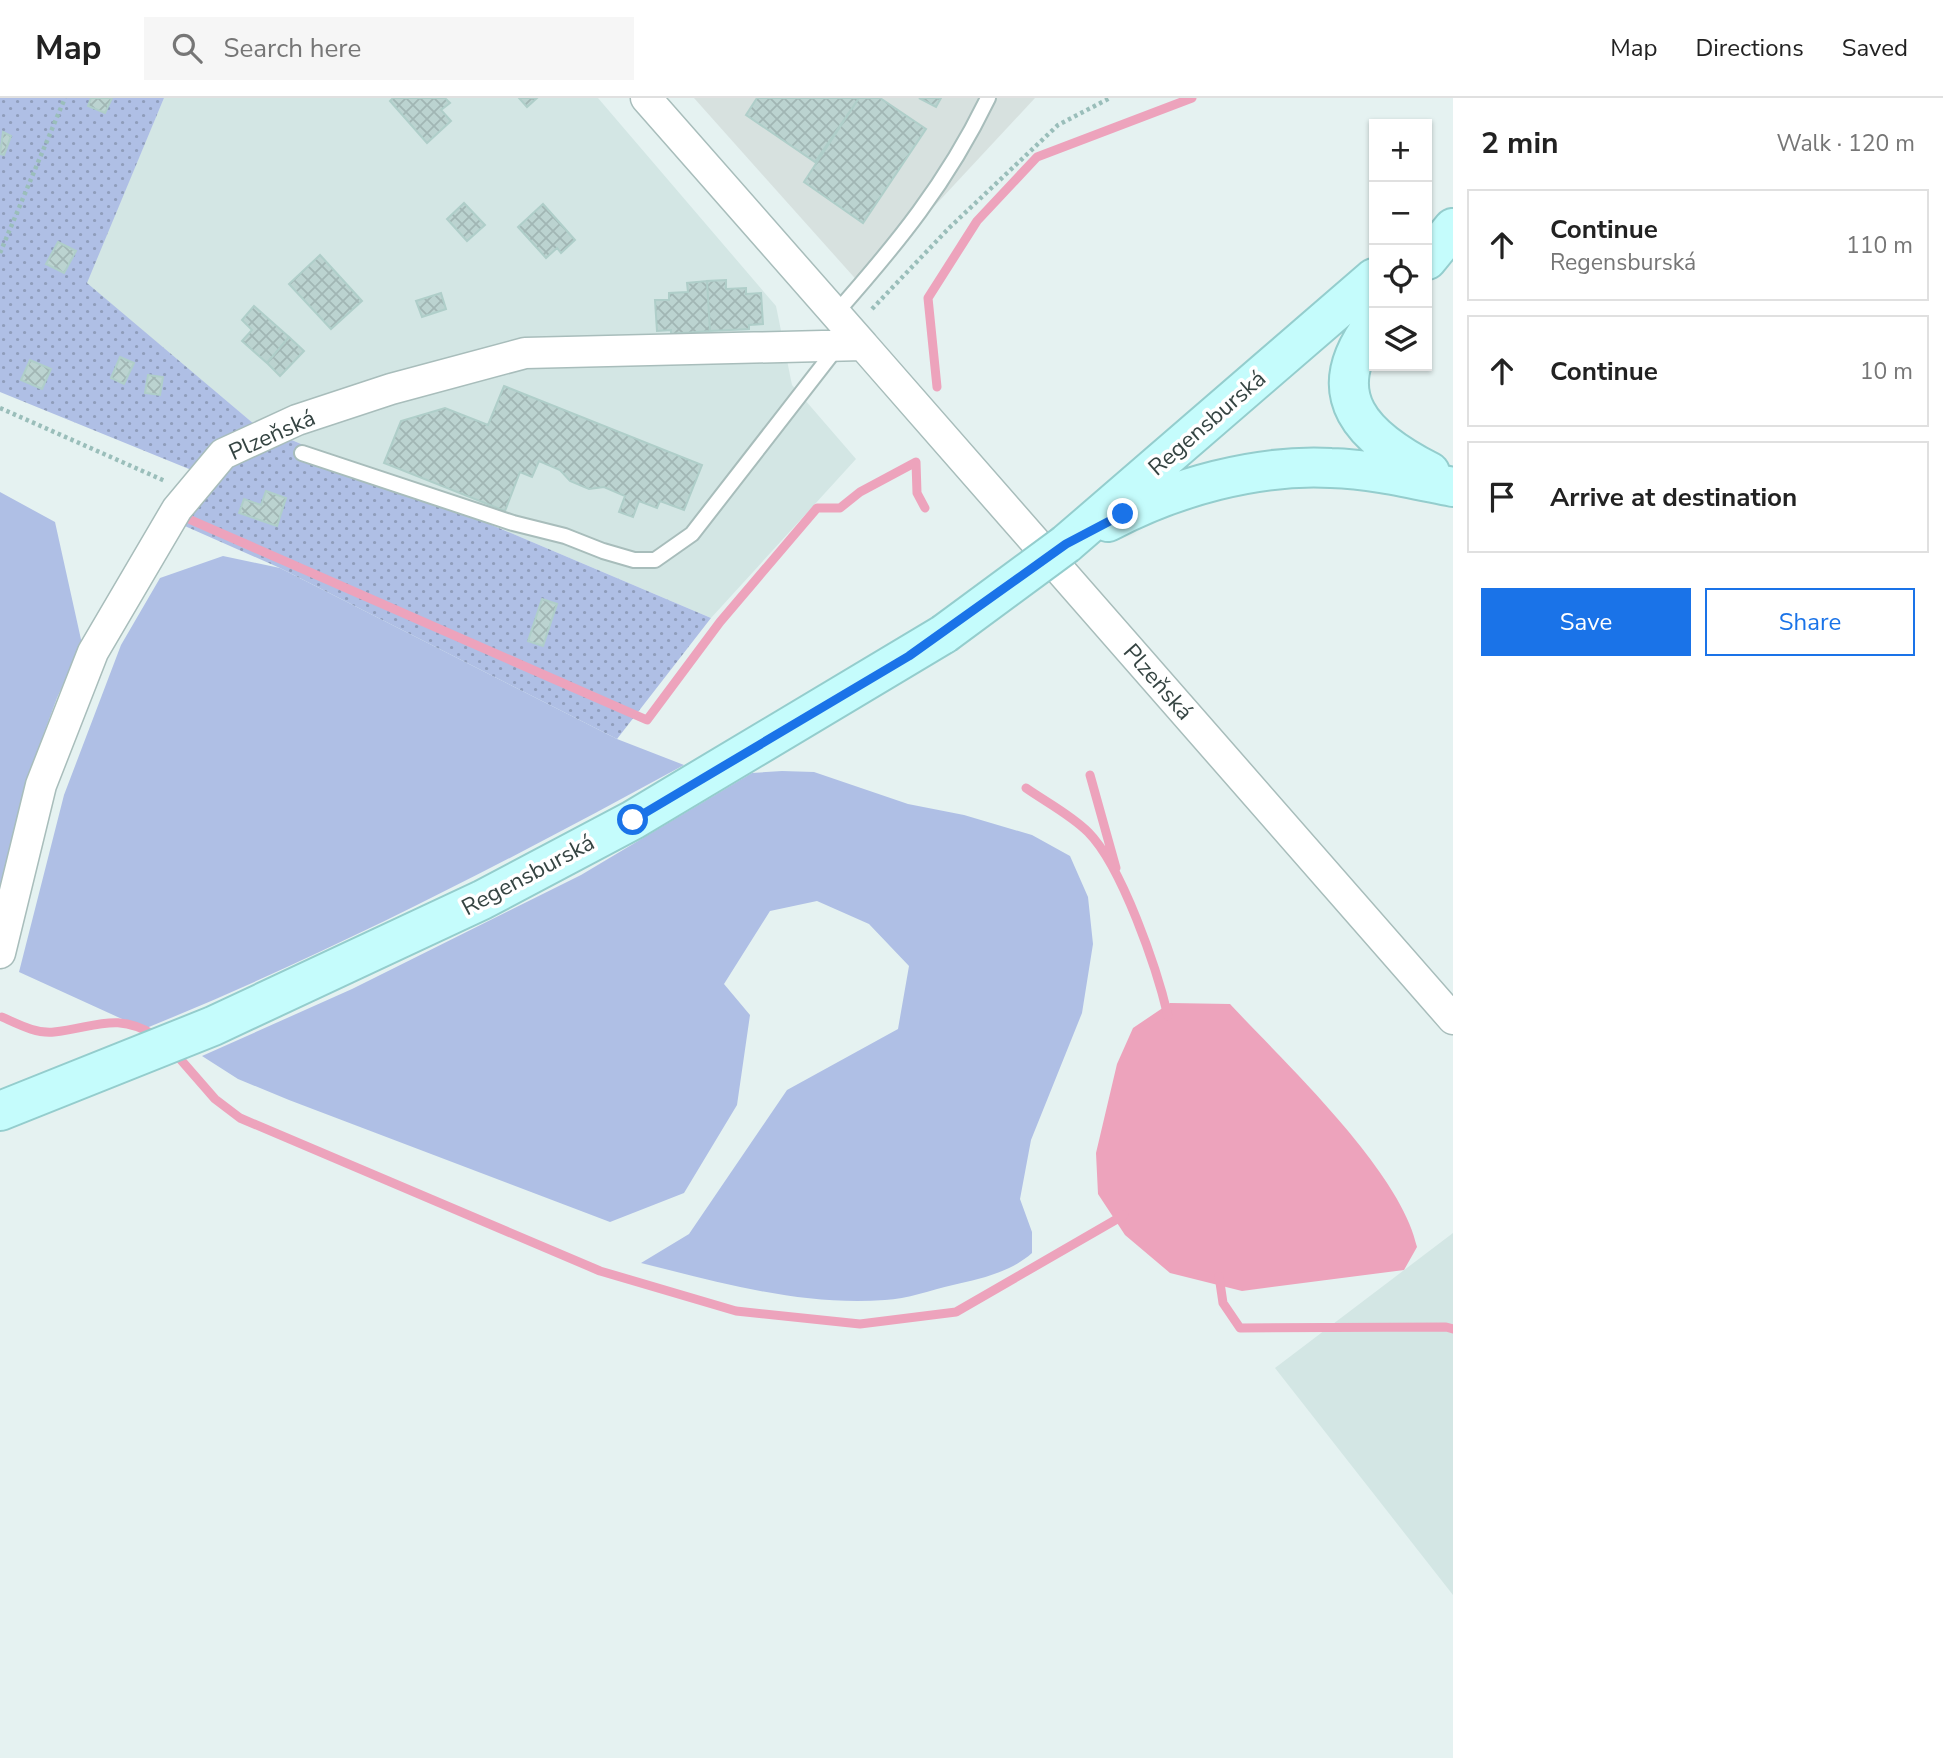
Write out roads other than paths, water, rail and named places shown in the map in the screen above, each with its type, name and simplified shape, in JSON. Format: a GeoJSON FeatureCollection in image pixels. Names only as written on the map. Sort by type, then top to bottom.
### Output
{"type":"FeatureCollection","features":[{"type":"Feature","properties":{"kind":"main road"},"geometry":{"type":"LineString","coordinates":[[1432,228],[1453,209]]}},
{"type":"Feature","properties":{"kind":"main road"},"geometry":{"type":"LineString","coordinates":[[1432,254],[1453,229]]}},
{"type":"Feature","properties":{"kind":"main road","name":"Regensburská"},"geometry":{"type":"LineString","coordinates":[[0,1111],[213,1026],[370,955],[562,859],[909,656],[1119,508],[1369,283]]}},
{"type":"Feature","properties":{"kind":"main road"},"geometry":{"type":"LineString","coordinates":[[1369,332],[1354,361],[1349,383],[1353,408],[1370,435],[1386,449],[1453,486]]}},
{"type":"Feature","properties":{"kind":"main road"},"geometry":{"type":"LineString","coordinates":[[1119,508],[1207,484],[1283,468],[1358,470],[1453,486]]}},
{"type":"Feature","properties":{"kind":"street","name":"Plzeňská"},"geometry":{"type":"LineString","coordinates":[[646,98],[845,332],[1453,1019]]}},
{"type":"Feature","properties":{"kind":"street","name":"Plzeňská"},"geometry":{"type":"LineString","coordinates":[[0,952],[41,785],[93,653],[177,509],[223,454],[297,420],[391,390],[525,353],[845,332]]}},
{"type":"Feature","properties":{"kind":"lane"},"geometry":{"type":"LineString","coordinates":[[302,453],[513,523],[565,536],[603,551],[655,561],[692,534],[845,332],[900,241],[965,145],[988,98]]}},
{"type":"Feature","properties":{"kind":"waterway"},"geometry":{"type":"LineString","coordinates":[[937,387],[928,298],[977,221],[1037,157],[1192,98]]}},
{"type":"Feature","properties":{"kind":"waterway"},"geometry":{"type":"LineString","coordinates":[[191,520],[647,720],[720,622],[817,508],[840,508],[860,492],[916,462],[917,493],[925,508]]}},
{"type":"Feature","properties":{"kind":"waterway"},"geometry":{"type":"LineString","coordinates":[[1090,775],[1116,868]]}},
{"type":"Feature","properties":{"kind":"waterway"},"geometry":{"type":"LineString","coordinates":[[1026,788],[1074,820],[1101,848],[1137,919],[1168,1016]]}},
{"type":"Feature","properties":{"kind":"waterway"},"geometry":{"type":"LineString","coordinates":[[2,1017],[41,1031],[54,1032],[117,1023],[142,1028],[156,1036]]}},
{"type":"Feature","properties":{"kind":"waterway"},"geometry":{"type":"LineString","coordinates":[[174,1052],[215,1099],[240,1118],[600,1271],[736,1311],[860,1324],[956,1312],[1124,1215]]}},
{"type":"Feature","properties":{"kind":"waterway"},"geometry":{"type":"LineString","coordinates":[[1219,1276],[1223,1303],[1240,1328],[1453,1329]]}}]}
